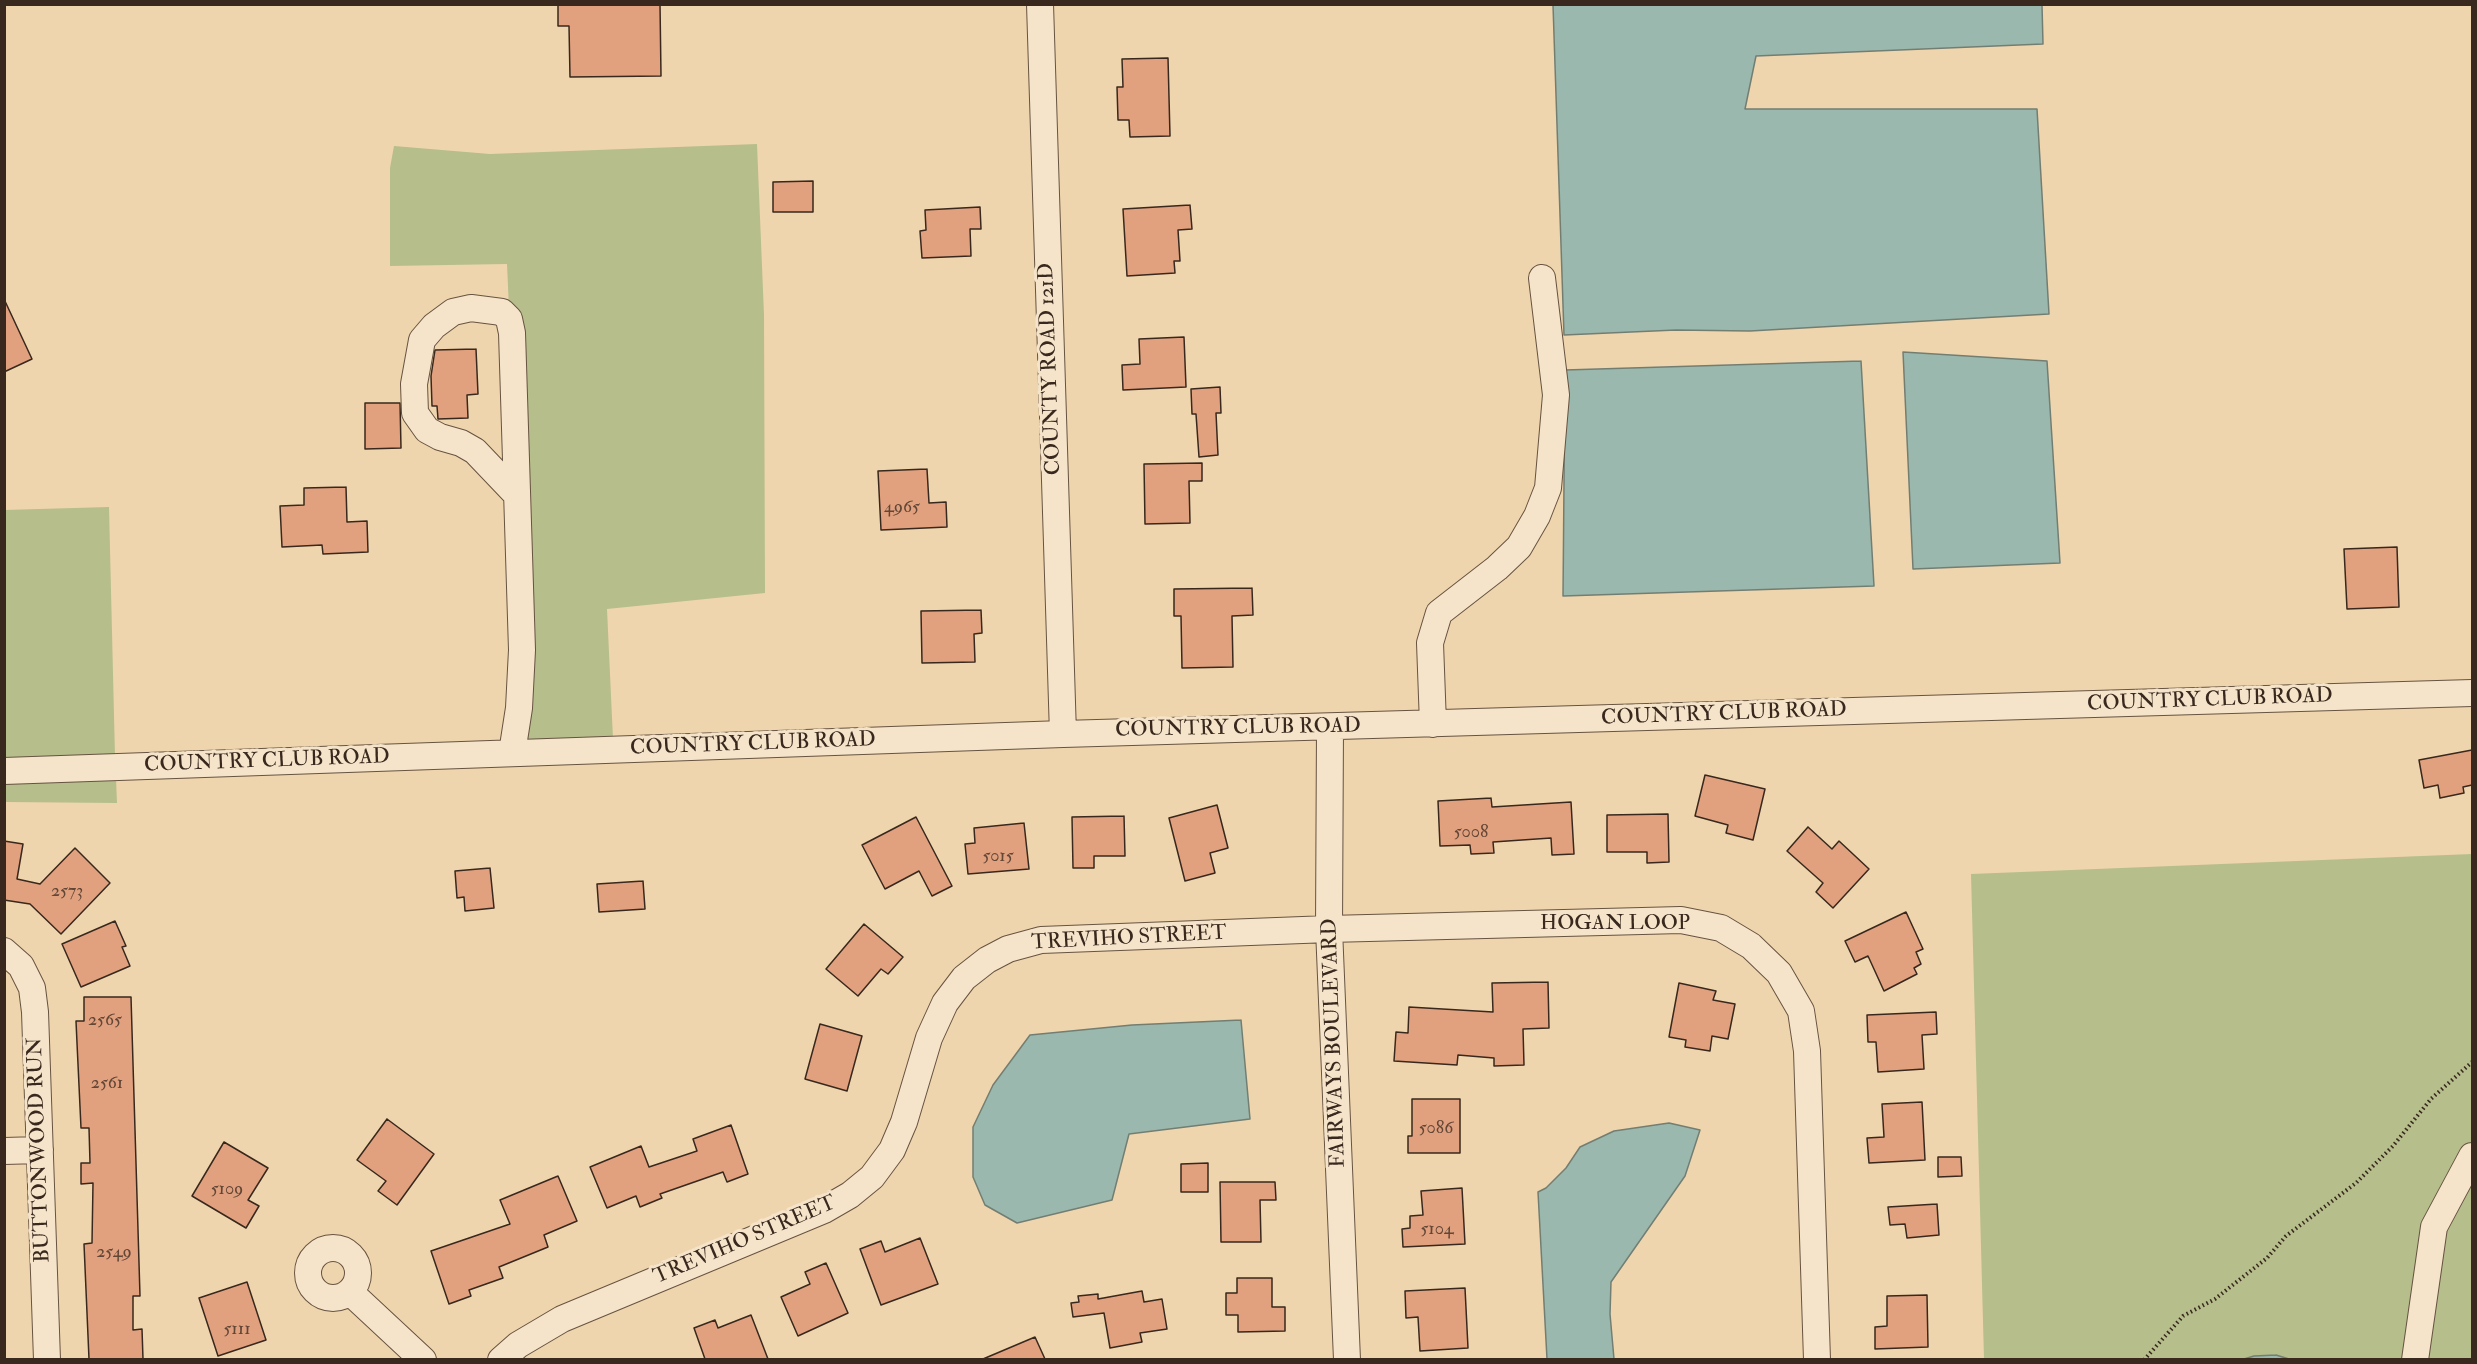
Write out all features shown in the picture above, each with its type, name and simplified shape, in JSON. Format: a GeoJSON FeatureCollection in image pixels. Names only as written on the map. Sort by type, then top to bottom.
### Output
{"type":"FeatureCollection","features":[{"type":"Feature","properties":{"kind":"street","name":"COUNTY ROAD 121D"},"geometry":{"type":"LineString","coordinates":[[1040,4],[1063,734]]}},
{"type":"Feature","properties":{"kind":"street"},"geometry":{"type":"LineString","coordinates":[[1433,724],[1430,643],[1438,614],[1497,568],[1519,547],[1537,516],[1548,488],[1556,395],[1542,278]]}},
{"type":"Feature","properties":{"kind":"street"},"geometry":{"type":"LineString","coordinates":[[512,753],[519,708],[522,650],[512,333],[509,319],[502,312],[488,308],[471,308],[453,312],[434,326],[422,340],[414,384],[415,413],[427,430],[440,437],[461,442],[475,452],[516,494]]}},
{"type":"Feature","properties":{"kind":"street","name":"COUNTRY CLUB ROAD"},"geometry":{"type":"LineString","coordinates":[[4,771],[1063,734],[2472,693]]}},
{"type":"Feature","properties":{"kind":"street","name":"FAIRWAYS BOULEVARD"},"geometry":{"type":"LineString","coordinates":[[1330,727],[1329,929],[1347,1359]]}},
{"type":"Feature","properties":{"kind":"street","name":"HOGAN LOOP"},"geometry":{"type":"LineString","coordinates":[[1329,929],[1681,920],[1721,928],[1751,946],[1779,973],[1801,1011],[1807,1050],[1817,1359]]}},
{"type":"Feature","properties":{"kind":"street","name":"TREVIHO STREET"},"geometry":{"type":"LineString","coordinates":[[501,1359],[518,1345],[562,1319],[824,1210],[849,1195],[872,1177],[892,1150],[904,1122],[929,1038],[945,1003],[964,978],[987,960],[1008,949],[1041,940],[1329,929]]}},
{"type":"Feature","properties":{"kind":"street","name":"BUTTONWOOD RUN"},"geometry":{"type":"LineString","coordinates":[[4,951],[21,966],[32,988],[47,1359]]}},
{"type":"Feature","properties":{"kind":"street"},"geometry":{"type":"LineString","coordinates":[[4,1151],[40,1150]]}},
{"type":"Feature","properties":{"kind":"street"},"geometry":{"type":"LineString","coordinates":[[2415,1359],[2434,1227],[2472,1156]]}},
{"type":"Feature","properties":{"kind":"street"},"geometry":{"type":"LineString","coordinates":[[350,1292],[423,1359]]}},
{"type":"Feature","properties":{"kind":"path"},"geometry":{"type":"LineString","coordinates":[[2144,1359],[2183,1316],[2215,1299],[2267,1258],[2286,1236],[2356,1183],[2392,1146],[2431,1099],[2472,1062]]}},
{"type":"Feature","properties":{"kind":"green space"},"geometry":{"type":"Polygon","coordinates":[[[757,144],[764,315],[765,593],[607,609],[613,739],[528,742],[507,264],[390,266],[390,168],[394,146],[490,154],[757,144]]]}},
{"type":"Feature","properties":{"kind":"green space"},"geometry":{"type":"Polygon","coordinates":[[[109,507],[115,757],[5,761],[4,510],[109,507]]]}},
{"type":"Feature","properties":{"kind":"green space"},"geometry":{"type":"Polygon","coordinates":[[[116,778],[117,803],[5,802],[4,781],[116,778]]]}},
{"type":"Feature","properties":{"kind":"green space"},"geometry":{"type":"Polygon","coordinates":[[[2472,854],[2472,1359],[1984,1359],[1971,874],[2472,854]]]}},
{"type":"Feature","properties":{"kind":"water"},"geometry":{"type":"Polygon","coordinates":[[[1553,5],[2042,5],[2043,44],[1756,56],[1745,109],[2037,109],[2049,314],[1750,331],[1676,330],[1564,335],[1553,5]]]}},
{"type":"Feature","properties":{"kind":"water"},"geometry":{"type":"Polygon","coordinates":[[[1903,352],[2047,361],[2060,563],[1913,569],[1903,352]]]}},
{"type":"Feature","properties":{"kind":"water"},"geometry":{"type":"Polygon","coordinates":[[[1861,361],[1874,586],[1563,596],[1565,370],[1861,361]]]}},
{"type":"Feature","properties":{"kind":"water"},"geometry":{"type":"Polygon","coordinates":[[[1241,1020],[1250,1119],[1129,1134],[1112,1200],[1017,1223],[985,1205],[973,1177],[973,1127],[993,1085],[1030,1035],[1132,1025],[1241,1020]]]}},
{"type":"Feature","properties":{"kind":"water"},"geometry":{"type":"Polygon","coordinates":[[[1669,1123],[1700,1130],[1685,1176],[1611,1282],[1610,1314],[1614,1359],[1547,1359],[1538,1192],[1546,1188],[1566,1168],[1580,1147],[1614,1131],[1669,1123]]]}},
{"type":"Feature","properties":{"kind":"water"},"geometry":{"type":"Polygon","coordinates":[[[2276,1355],[2289,1359],[2244,1359],[2254,1356],[2276,1355]]]}},
{"type":"Feature","properties":{"kind":"building"},"geometry":{"type":"Polygon","coordinates":[[[558,4],[660,4],[661,76],[570,77],[569,26],[558,26],[558,4]]]}},
{"type":"Feature","properties":{"kind":"building"},"geometry":{"type":"Polygon","coordinates":[[[1168,58],[1170,136],[1130,137],[1129,120],[1118,120],[1117,87],[1123,87],[1122,59],[1168,58]]]}},
{"type":"Feature","properties":{"kind":"building"},"geometry":{"type":"Polygon","coordinates":[[[813,181],[813,212],[773,212],[773,182],[813,181]]]}},
{"type":"Feature","properties":{"kind":"building"},"geometry":{"type":"Polygon","coordinates":[[[1190,205],[1192,229],[1178,230],[1180,261],[1174,261],[1175,273],[1127,276],[1123,209],[1190,205]]]}},
{"type":"Feature","properties":{"kind":"building"},"geometry":{"type":"Polygon","coordinates":[[[980,207],[981,229],[970,229],[971,256],[922,258],[920,231],[926,230],[925,210],[980,207]]]}},
{"type":"Feature","properties":{"kind":"building"},"geometry":{"type":"Polygon","coordinates":[[[4,299],[32,359],[4,372],[4,299]]]}},
{"type":"Feature","properties":{"kind":"building"},"geometry":{"type":"Polygon","coordinates":[[[1184,337],[1186,387],[1123,390],[1122,365],[1140,364],[1139,339],[1184,337]]]}},
{"type":"Feature","properties":{"kind":"building"},"geometry":{"type":"Polygon","coordinates":[[[476,349],[478,394],[467,395],[468,418],[438,419],[437,406],[432,406],[431,376],[435,350],[476,349]]]}},
{"type":"Feature","properties":{"kind":"building"},"geometry":{"type":"Polygon","coordinates":[[[1220,387],[1221,413],[1216,413],[1218,455],[1199,457],[1196,414],[1192,414],[1191,389],[1220,387]]]}},
{"type":"Feature","properties":{"kind":"building"},"geometry":{"type":"Polygon","coordinates":[[[365,403],[400,403],[401,448],[365,449],[365,403]]]}},
{"type":"Feature","properties":{"kind":"building"},"geometry":{"type":"Polygon","coordinates":[[[1202,463],[1202,481],[1189,481],[1190,523],[1145,524],[1144,464],[1202,463]]]}},
{"type":"Feature","properties":{"kind":"building"},"geometry":{"type":"Polygon","coordinates":[[[927,469],[929,503],[946,502],[947,527],[881,530],[878,471],[927,469]]]}},
{"type":"Feature","properties":{"kind":"building"},"geometry":{"type":"Polygon","coordinates":[[[346,487],[347,522],[367,521],[368,552],[323,554],[322,545],[282,547],[280,506],[304,505],[304,488],[346,487]]]}},
{"type":"Feature","properties":{"kind":"building"},"geometry":{"type":"Polygon","coordinates":[[[2397,547],[2399,607],[2347,609],[2344,549],[2397,547]]]}},
{"type":"Feature","properties":{"kind":"building"},"geometry":{"type":"Polygon","coordinates":[[[1252,588],[1253,615],[1232,616],[1233,667],[1182,668],[1181,616],[1174,616],[1174,589],[1252,588]]]}},
{"type":"Feature","properties":{"kind":"building"},"geometry":{"type":"Polygon","coordinates":[[[981,610],[982,633],[974,634],[975,662],[922,663],[921,611],[981,610]]]}},
{"type":"Feature","properties":{"kind":"building"},"geometry":{"type":"Polygon","coordinates":[[[2472,750],[2472,785],[2463,787],[2464,793],[2440,798],[2438,785],[2424,788],[2419,760],[2472,750]]]}},
{"type":"Feature","properties":{"kind":"building"},"geometry":{"type":"Polygon","coordinates":[[[1705,775],[1765,789],[1753,840],[1726,833],[1728,825],[1695,816],[1705,775]]]}},
{"type":"Feature","properties":{"kind":"building"},"geometry":{"type":"Polygon","coordinates":[[[1491,798],[1492,807],[1571,802],[1574,854],[1552,855],[1551,838],[1493,842],[1494,853],[1471,854],[1470,845],[1440,846],[1438,801],[1491,798]]]}},
{"type":"Feature","properties":{"kind":"building"},"geometry":{"type":"Polygon","coordinates":[[[1217,805],[1228,848],[1210,853],[1215,873],[1185,881],[1169,818],[1217,805]]]}},
{"type":"Feature","properties":{"kind":"building"},"geometry":{"type":"Polygon","coordinates":[[[1668,814],[1669,862],[1647,863],[1647,852],[1607,852],[1607,815],[1668,814]]]}},
{"type":"Feature","properties":{"kind":"building"},"geometry":{"type":"Polygon","coordinates":[[[1124,816],[1125,856],[1094,856],[1094,868],[1073,868],[1072,817],[1124,816]]]}},
{"type":"Feature","properties":{"kind":"building"},"geometry":{"type":"Polygon","coordinates":[[[916,817],[952,886],[932,896],[919,871],[885,889],[862,845],[916,817]]]}},
{"type":"Feature","properties":{"kind":"building"},"geometry":{"type":"Polygon","coordinates":[[[1024,823],[1029,869],[968,874],[965,844],[975,843],[974,828],[1024,823]]]}},
{"type":"Feature","properties":{"kind":"building"},"geometry":{"type":"Polygon","coordinates":[[[1808,827],[1832,849],[1839,841],[1869,869],[1833,908],[1816,892],[1823,883],[1787,851],[1808,827]]]}},
{"type":"Feature","properties":{"kind":"building"},"geometry":{"type":"Polygon","coordinates":[[[4,841],[23,844],[17,879],[40,884],[75,848],[110,883],[61,934],[30,904],[4,900],[4,841]]]}},
{"type":"Feature","properties":{"kind":"building"},"geometry":{"type":"Polygon","coordinates":[[[490,868],[494,908],[465,911],[464,897],[457,898],[455,871],[490,868]]]}},
{"type":"Feature","properties":{"kind":"building"},"geometry":{"type":"Polygon","coordinates":[[[643,881],[645,909],[599,912],[597,884],[643,881]]]}},
{"type":"Feature","properties":{"kind":"building"},"geometry":{"type":"Polygon","coordinates":[[[1906,912],[1923,949],[1916,952],[1921,964],[1914,968],[1917,974],[1884,991],[1868,956],[1855,962],[1845,941],[1906,912]]]}},
{"type":"Feature","properties":{"kind":"building"},"geometry":{"type":"Polygon","coordinates":[[[115,921],[126,946],[122,947],[130,966],[81,987],[62,944],[115,921]]]}},
{"type":"Feature","properties":{"kind":"building"},"geometry":{"type":"Polygon","coordinates":[[[864,924],[903,957],[888,974],[881,969],[858,996],[826,969],[864,924]]]}},
{"type":"Feature","properties":{"kind":"building"},"geometry":{"type":"Polygon","coordinates":[[[1548,982],[1549,1028],[1523,1029],[1524,1065],[1494,1066],[1494,1058],[1458,1055],[1457,1065],[1394,1061],[1396,1032],[1408,1033],[1409,1007],[1493,1012],[1492,983],[1548,982]]]}},
{"type":"Feature","properties":{"kind":"building"},"geometry":{"type":"Polygon","coordinates":[[[1679,983],[1716,991],[1713,1000],[1735,1004],[1728,1039],[1712,1036],[1710,1051],[1685,1047],[1686,1040],[1669,1037],[1679,983]]]}},
{"type":"Feature","properties":{"kind":"building"},"geometry":{"type":"Polygon","coordinates":[[[84,997],[131,997],[140,1296],[133,1296],[133,1330],[142,1329],[143,1359],[89,1359],[84,1244],[92,1243],[93,1183],[81,1184],[81,1163],[90,1163],[89,1128],[81,1128],[76,1021],[84,1021],[84,997]]]}},
{"type":"Feature","properties":{"kind":"building"},"geometry":{"type":"Polygon","coordinates":[[[1936,1012],[1937,1034],[1922,1035],[1924,1069],[1878,1072],[1876,1042],[1868,1042],[1867,1015],[1936,1012]]]}},
{"type":"Feature","properties":{"kind":"building"},"geometry":{"type":"Polygon","coordinates":[[[820,1024],[862,1036],[847,1091],[805,1079],[820,1024]]]}},
{"type":"Feature","properties":{"kind":"building"},"geometry":{"type":"Polygon","coordinates":[[[1412,1099],[1460,1099],[1460,1153],[1408,1153],[1408,1136],[1412,1136],[1412,1099]]]}},
{"type":"Feature","properties":{"kind":"building"},"geometry":{"type":"Polygon","coordinates":[[[1922,1102],[1925,1160],[1869,1163],[1867,1138],[1884,1137],[1882,1104],[1922,1102]]]}},
{"type":"Feature","properties":{"kind":"building"},"geometry":{"type":"Polygon","coordinates":[[[387,1119],[434,1154],[397,1205],[378,1191],[386,1181],[357,1160],[387,1119]]]}},
{"type":"Feature","properties":{"kind":"building"},"geometry":{"type":"Polygon","coordinates":[[[731,1125],[748,1174],[727,1182],[723,1172],[660,1194],[662,1198],[640,1207],[636,1196],[607,1208],[590,1167],[641,1146],[649,1167],[697,1151],[693,1139],[731,1125]]]}},
{"type":"Feature","properties":{"kind":"building"},"geometry":{"type":"Polygon","coordinates":[[[224,1142],[268,1168],[248,1200],[259,1206],[246,1228],[192,1196],[224,1142]]]}},
{"type":"Feature","properties":{"kind":"building"},"geometry":{"type":"Polygon","coordinates":[[[1938,1157],[1961,1157],[1962,1176],[1938,1177],[1938,1157]]]}},
{"type":"Feature","properties":{"kind":"building"},"geometry":{"type":"Polygon","coordinates":[[[1208,1163],[1208,1192],[1181,1192],[1181,1164],[1208,1163]]]}},
{"type":"Feature","properties":{"kind":"building"},"geometry":{"type":"Polygon","coordinates":[[[558,1176],[577,1221],[544,1235],[548,1247],[499,1267],[503,1278],[469,1290],[471,1296],[449,1304],[431,1251],[510,1224],[500,1200],[558,1176]]]}},
{"type":"Feature","properties":{"kind":"building"},"geometry":{"type":"Polygon","coordinates":[[[1220,1182],[1275,1182],[1276,1200],[1260,1200],[1261,1242],[1221,1242],[1220,1182]]]}},
{"type":"Feature","properties":{"kind":"building"},"geometry":{"type":"Polygon","coordinates":[[[1462,1188],[1465,1244],[1403,1247],[1402,1229],[1410,1228],[1410,1216],[1423,1215],[1421,1191],[1462,1188]]]}},
{"type":"Feature","properties":{"kind":"building"},"geometry":{"type":"Polygon","coordinates":[[[1937,1204],[1939,1235],[1907,1238],[1905,1224],[1890,1225],[1888,1207],[1937,1204]]]}},
{"type":"Feature","properties":{"kind":"building"},"geometry":{"type":"Polygon","coordinates":[[[920,1238],[938,1284],[881,1305],[860,1249],[881,1241],[885,1252],[920,1238]]]}},
{"type":"Feature","properties":{"kind":"building"},"geometry":{"type":"Polygon","coordinates":[[[826,1263],[848,1313],[798,1336],[781,1297],[810,1284],[805,1272],[826,1263]]]}},
{"type":"Feature","properties":{"kind":"building"},"geometry":{"type":"Polygon","coordinates":[[[1237,1278],[1272,1278],[1272,1307],[1285,1307],[1285,1331],[1238,1332],[1238,1315],[1226,1315],[1226,1293],[1237,1293],[1237,1278]]]}},
{"type":"Feature","properties":{"kind":"building"},"geometry":{"type":"Polygon","coordinates":[[[247,1282],[266,1340],[218,1356],[199,1298],[247,1282]]]}},
{"type":"Feature","properties":{"kind":"building"},"geometry":{"type":"Polygon","coordinates":[[[1465,1288],[1468,1348],[1420,1351],[1418,1317],[1406,1318],[1405,1291],[1465,1288]]]}},
{"type":"Feature","properties":{"kind":"building"},"geometry":{"type":"Polygon","coordinates":[[[1142,1291],[1144,1302],[1162,1299],[1167,1329],[1140,1333],[1142,1342],[1110,1348],[1104,1313],[1073,1317],[1071,1303],[1079,1302],[1078,1296],[1098,1294],[1098,1299],[1142,1291]]]}},
{"type":"Feature","properties":{"kind":"building"},"geometry":{"type":"Polygon","coordinates":[[[1927,1295],[1928,1347],[1875,1349],[1875,1327],[1887,1326],[1887,1296],[1927,1295]]]}},
{"type":"Feature","properties":{"kind":"building"},"geometry":{"type":"Polygon","coordinates":[[[751,1315],[768,1359],[705,1359],[694,1328],[715,1320],[718,1328],[751,1315]]]}},
{"type":"Feature","properties":{"kind":"building"},"geometry":{"type":"Polygon","coordinates":[[[1035,1337],[1045,1359],[983,1359],[1035,1337]]]}}]}
